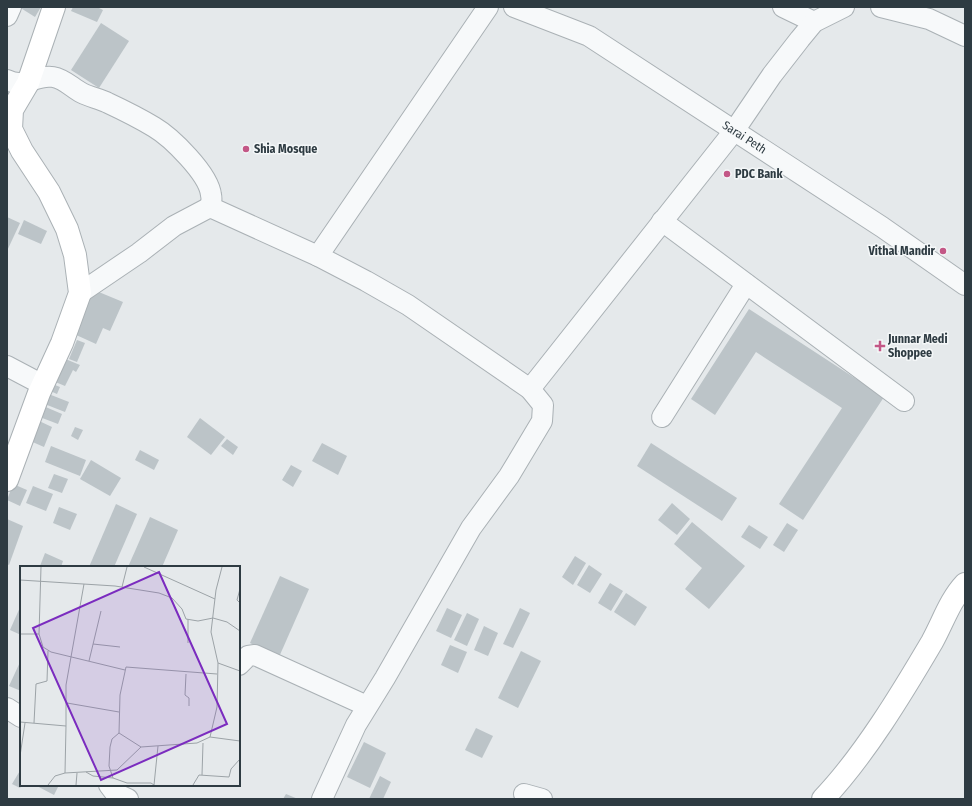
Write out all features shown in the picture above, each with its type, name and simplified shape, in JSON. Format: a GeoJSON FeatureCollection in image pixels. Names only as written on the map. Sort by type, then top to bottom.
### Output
{"type":"FeatureCollection","features":[{"type":"Feature","properties":{"kind":"street"},"geometry":{"type":"LineString","coordinates":[[7,16],[11,7]]}},
{"type":"Feature","properties":{"kind":"street"},"geometry":{"type":"LineString","coordinates":[[7,480],[43,385],[62,343],[80,293],[75,255],[67,229],[49,192],[22,151],[11,129],[12,110],[28,83],[54,7]]}},
{"type":"Feature","properties":{"kind":"street"},"geometry":{"type":"LineString","coordinates":[[318,256],[488,7]]}},
{"type":"Feature","properties":{"kind":"street","name":"Sarai Peth"},"geometry":{"type":"LineString","coordinates":[[514,7],[589,36],[882,227],[965,285]]}},
{"type":"Feature","properties":{"kind":"street"},"geometry":{"type":"LineString","coordinates":[[784,7],[814,22]]}},
{"type":"Feature","properties":{"kind":"street"},"geometry":{"type":"LineString","coordinates":[[530,389],[734,131],[772,74],[814,22],[844,7]]}},
{"type":"Feature","properties":{"kind":"street"},"geometry":{"type":"LineString","coordinates":[[880,7],[931,13],[965,36]]}},
{"type":"Feature","properties":{"kind":"street"},"geometry":{"type":"LineString","coordinates":[[7,80],[20,84],[28,83],[37,77],[44,76],[63,80],[82,93],[107,103],[155,128],[192,160],[208,184],[211,195],[210,208]]}},
{"type":"Feature","properties":{"kind":"street"},"geometry":{"type":"LineString","coordinates":[[210,208],[318,256],[408,306],[530,389],[543,405],[542,421],[509,476],[472,528],[367,706],[356,725],[322,799]]}},
{"type":"Feature","properties":{"kind":"street"},"geometry":{"type":"LineString","coordinates":[[80,293],[139,253],[174,226],[210,208]]}},
{"type":"Feature","properties":{"kind":"street"},"geometry":{"type":"LineString","coordinates":[[662,222],[904,401]]}},
{"type":"Feature","properties":{"kind":"street"},"geometry":{"type":"LineString","coordinates":[[662,417],[746,284]]}},
{"type":"Feature","properties":{"kind":"street"},"geometry":{"type":"LineString","coordinates":[[7,366],[43,385]]}},
{"type":"Feature","properties":{"kind":"street"},"geometry":{"type":"LineString","coordinates":[[823,799],[859,754],[899,696],[933,640],[958,592],[965,584]]}},
{"type":"Feature","properties":{"kind":"street"},"geometry":{"type":"LineString","coordinates":[[240,664],[248,656],[255,655],[367,706]]}},
{"type":"Feature","properties":{"kind":"street"},"geometry":{"type":"LineString","coordinates":[[7,708],[20,716]]}},
{"type":"Feature","properties":{"kind":"street"},"geometry":{"type":"LineString","coordinates":[[110,786],[116,793],[128,799]]}},
{"type":"Feature","properties":{"kind":"building"},"geometry":{"type":"Polygon","coordinates":[[[19,7],[41,7],[35,17],[19,7]]]}},
{"type":"Feature","properties":{"kind":"building"},"geometry":{"type":"Polygon","coordinates":[[[73,7],[97,7],[103,10],[97,22],[71,11],[73,7]]]}},
{"type":"Feature","properties":{"kind":"building"},"geometry":{"type":"Polygon","coordinates":[[[101,23],[129,41],[99,88],[71,70],[101,23]]]}},
{"type":"Feature","properties":{"kind":"building"},"geometry":{"type":"Polygon","coordinates":[[[7,217],[20,223],[7,251],[7,217]]]}},
{"type":"Feature","properties":{"kind":"building"},"geometry":{"type":"Polygon","coordinates":[[[24,220],[47,231],[41,244],[18,234],[24,220]]]}},
{"type":"Feature","properties":{"kind":"building"},"geometry":{"type":"Polygon","coordinates":[[[94,290],[123,302],[110,331],[103,328],[96,344],[74,334],[94,290]]]}},
{"type":"Feature","properties":{"kind":"building"},"geometry":{"type":"Polygon","coordinates":[[[749,309],[884,397],[803,520],[779,504],[842,408],[756,352],[715,415],[691,399],[749,309]]]}},
{"type":"Feature","properties":{"kind":"building"},"geometry":{"type":"Polygon","coordinates":[[[77,340],[85,343],[77,362],[69,359],[77,340]]]}},
{"type":"Feature","properties":{"kind":"building"},"geometry":{"type":"Polygon","coordinates":[[[63,358],[80,365],[76,372],[73,370],[65,386],[53,381],[63,358]]]}},
{"type":"Feature","properties":{"kind":"building"},"geometry":{"type":"Polygon","coordinates":[[[50,383],[60,387],[57,394],[48,390],[50,383]]]}},
{"type":"Feature","properties":{"kind":"building"},"geometry":{"type":"Polygon","coordinates":[[[46,393],[69,402],[65,412],[42,403],[46,393]]]}},
{"type":"Feature","properties":{"kind":"building"},"geometry":{"type":"Polygon","coordinates":[[[41,405],[62,414],[58,424],[37,416],[41,405]]]}},
{"type":"Feature","properties":{"kind":"building"},"geometry":{"type":"Polygon","coordinates":[[[200,418],[225,437],[211,455],[187,437],[200,418]]]}},
{"type":"Feature","properties":{"kind":"building"},"geometry":{"type":"Polygon","coordinates":[[[37,420],[52,427],[44,447],[28,440],[37,420]]]}},
{"type":"Feature","properties":{"kind":"building"},"geometry":{"type":"Polygon","coordinates":[[[75,427],[83,430],[78,440],[71,436],[75,427]]]}},
{"type":"Feature","properties":{"kind":"building"},"geometry":{"type":"Polygon","coordinates":[[[227,439],[238,447],[233,455],[221,446],[227,439]]]}},
{"type":"Feature","properties":{"kind":"building"},"geometry":{"type":"Polygon","coordinates":[[[322,443],[347,456],[338,475],[312,461],[322,443]]]}},
{"type":"Feature","properties":{"kind":"building"},"geometry":{"type":"Polygon","coordinates":[[[651,443],[737,498],[722,521],[637,466],[651,443]]]}},
{"type":"Feature","properties":{"kind":"building"},"geometry":{"type":"Polygon","coordinates":[[[51,446],[86,460],[80,476],[45,462],[51,446]]]}},
{"type":"Feature","properties":{"kind":"building"},"geometry":{"type":"Polygon","coordinates":[[[140,450],[159,460],[154,470],[135,460],[140,450]]]}},
{"type":"Feature","properties":{"kind":"building"},"geometry":{"type":"Polygon","coordinates":[[[91,460],[121,478],[110,496],[80,479],[91,460]]]}},
{"type":"Feature","properties":{"kind":"building"},"geometry":{"type":"Polygon","coordinates":[[[291,465],[302,471],[293,487],[282,480],[291,465]]]}},
{"type":"Feature","properties":{"kind":"building"},"geometry":{"type":"Polygon","coordinates":[[[54,474],[68,479],[62,493],[48,488],[54,474]]]}},
{"type":"Feature","properties":{"kind":"building"},"geometry":{"type":"Polygon","coordinates":[[[13,484],[27,490],[20,506],[7,500],[13,484]]]}},
{"type":"Feature","properties":{"kind":"building"},"geometry":{"type":"Polygon","coordinates":[[[33,486],[53,494],[46,511],[26,503],[33,486]]]}},
{"type":"Feature","properties":{"kind":"building"},"geometry":{"type":"Polygon","coordinates":[[[672,503],[690,519],[677,535],[658,520],[672,503]]]}},
{"type":"Feature","properties":{"kind":"building"},"geometry":{"type":"Polygon","coordinates":[[[116,504],[137,514],[114,566],[89,566],[116,504]]]}},
{"type":"Feature","properties":{"kind":"building"},"geometry":{"type":"Polygon","coordinates":[[[59,507],[77,514],[70,530],[53,523],[59,507]]]}},
{"type":"Feature","properties":{"kind":"building"},"geometry":{"type":"Polygon","coordinates":[[[150,517],[178,530],[162,566],[128,566],[150,517]]]}},
{"type":"Feature","properties":{"kind":"building"},"geometry":{"type":"Polygon","coordinates":[[[7,519],[23,526],[9,565],[7,564],[7,519]]]}},
{"type":"Feature","properties":{"kind":"building"},"geometry":{"type":"Polygon","coordinates":[[[692,522],[745,566],[709,609],[685,589],[702,568],[674,544],[692,522]]]}},
{"type":"Feature","properties":{"kind":"building"},"geometry":{"type":"Polygon","coordinates":[[[787,523],[798,530],[784,552],[773,545],[787,523]]]}},
{"type":"Feature","properties":{"kind":"building"},"geometry":{"type":"Polygon","coordinates":[[[749,525],[768,537],[760,549],[741,537],[749,525]]]}},
{"type":"Feature","properties":{"kind":"building"},"geometry":{"type":"Polygon","coordinates":[[[45,553],[63,561],[61,566],[40,566],[45,553]]]}},
{"type":"Feature","properties":{"kind":"building"},"geometry":{"type":"Polygon","coordinates":[[[575,556],[586,563],[573,585],[562,577],[575,556]]]}},
{"type":"Feature","properties":{"kind":"building"},"geometry":{"type":"Polygon","coordinates":[[[589,565],[602,574],[590,593],[577,585],[589,565]]]}},
{"type":"Feature","properties":{"kind":"building"},"geometry":{"type":"Polygon","coordinates":[[[280,576],[309,589],[279,657],[250,643],[280,576]]]}},
{"type":"Feature","properties":{"kind":"building"},"geometry":{"type":"Polygon","coordinates":[[[610,583],[623,591],[611,611],[598,603],[610,583]]]}},
{"type":"Feature","properties":{"kind":"building"},"geometry":{"type":"Polygon","coordinates":[[[626,593],[647,607],[635,626],[614,612],[626,593]]]}},
{"type":"Feature","properties":{"kind":"building"},"geometry":{"type":"Polygon","coordinates":[[[20,607],[20,635],[10,630],[20,607]]]}},
{"type":"Feature","properties":{"kind":"building"},"geometry":{"type":"Polygon","coordinates":[[[447,608],[462,615],[451,638],[436,631],[447,608]]]}},
{"type":"Feature","properties":{"kind":"building"},"geometry":{"type":"Polygon","coordinates":[[[520,608],[530,613],[513,648],[503,644],[520,608]]]}},
{"type":"Feature","properties":{"kind":"building"},"geometry":{"type":"Polygon","coordinates":[[[467,613],[479,619],[467,646],[454,640],[467,613]]]}},
{"type":"Feature","properties":{"kind":"building"},"geometry":{"type":"Polygon","coordinates":[[[484,626],[498,633],[488,656],[474,650],[484,626]]]}},
{"type":"Feature","properties":{"kind":"building"},"geometry":{"type":"Polygon","coordinates":[[[450,645],[467,652],[458,673],[441,665],[450,645]]]}},
{"type":"Feature","properties":{"kind":"building"},"geometry":{"type":"Polygon","coordinates":[[[521,651],[541,661],[518,708],[498,698],[521,651]]]}},
{"type":"Feature","properties":{"kind":"building"},"geometry":{"type":"Polygon","coordinates":[[[20,662],[20,691],[9,686],[20,662]]]}},
{"type":"Feature","properties":{"kind":"building"},"geometry":{"type":"Polygon","coordinates":[[[476,728],[493,736],[482,758],[465,750],[476,728]]]}},
{"type":"Feature","properties":{"kind":"building"},"geometry":{"type":"Polygon","coordinates":[[[364,742],[386,753],[370,788],[347,777],[364,742]]]}},
{"type":"Feature","properties":{"kind":"building"},"geometry":{"type":"Polygon","coordinates":[[[20,771],[20,786],[21,786],[20,788],[12,784],[20,771]]]}},
{"type":"Feature","properties":{"kind":"building"},"geometry":{"type":"Polygon","coordinates":[[[380,776],[391,782],[383,799],[369,799],[380,776]]]}},
{"type":"Feature","properties":{"kind":"building"},"geometry":{"type":"Polygon","coordinates":[[[37,786],[58,786],[54,795],[37,786]]]}},
{"type":"Feature","properties":{"kind":"building"},"geometry":{"type":"Polygon","coordinates":[[[286,794],[298,799],[283,799],[286,794]]]}},
{"type":"Feature","properties":{"kind":"place","name":"Shia Mosque"},"geometry":{"type":"Point","coordinates":[246,149]}},
{"type":"Feature","properties":{"kind":"place","name":"PDC Bank"},"geometry":{"type":"Point","coordinates":[727,174]}},
{"type":"Feature","properties":{"kind":"place","name":"Vithal Mandir"},"geometry":{"type":"Point","coordinates":[943,251]}},
{"type":"Feature","properties":{"kind":"place","name":"Junnar Medi Shoppee"},"geometry":{"type":"Point","coordinates":[880,346]}}]}
